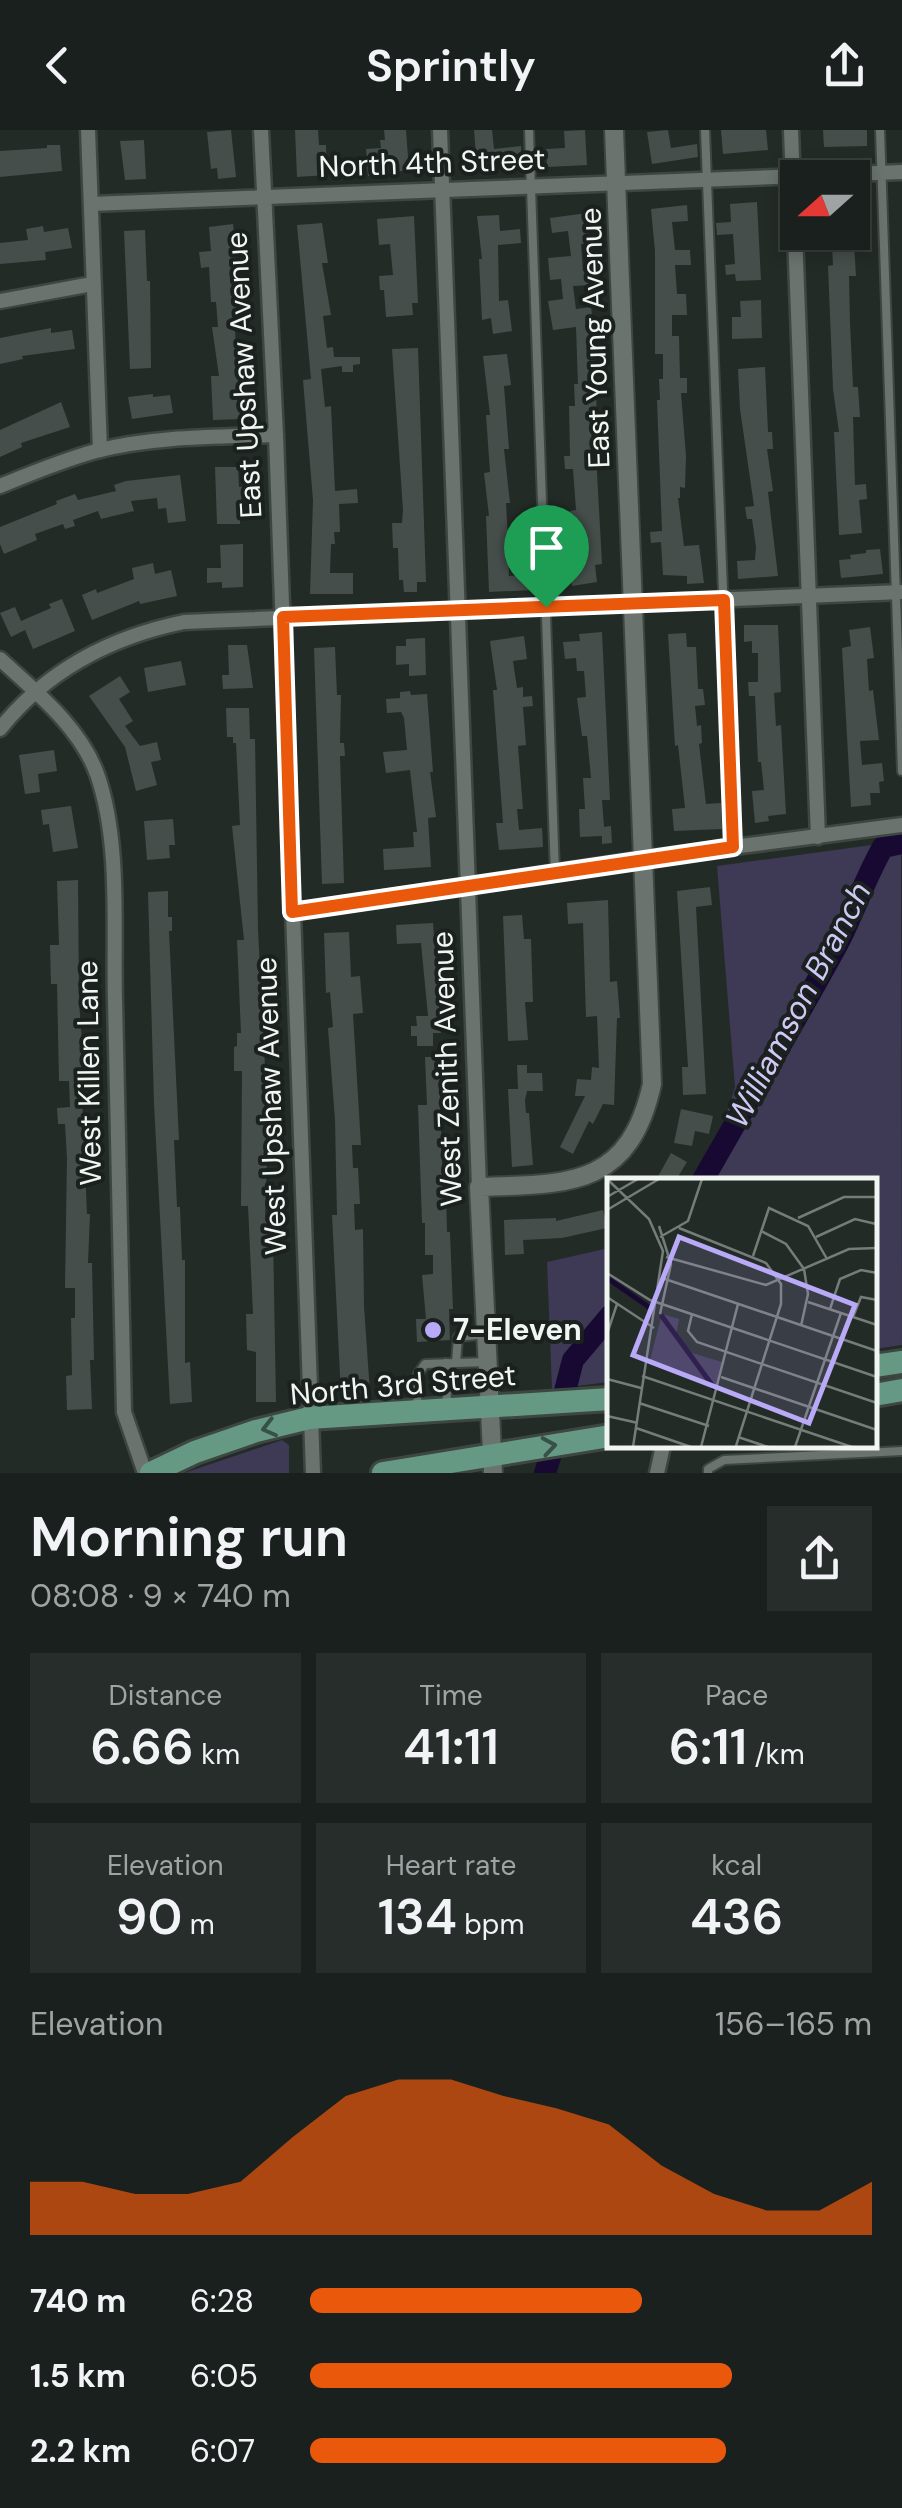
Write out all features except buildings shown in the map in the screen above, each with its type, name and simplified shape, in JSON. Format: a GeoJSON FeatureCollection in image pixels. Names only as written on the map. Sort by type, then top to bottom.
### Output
{"type":"FeatureCollection","features":[{"type":"Feature","properties":{"kind":"main road"},"geometry":{"type":"LineString","coordinates":[[877,1366],[902,1362]]}},
{"type":"Feature","properties":{"kind":"main road"},"geometry":{"type":"LineString","coordinates":[[877,1394],[902,1390]]}},
{"type":"Feature","properties":{"kind":"main road","name":"North 3rd Street"},"geometry":{"type":"LineString","coordinates":[[148,1473],[241,1436],[309,1418],[607,1400]]}},
{"type":"Feature","properties":{"kind":"main road"},"geometry":{"type":"LineString","coordinates":[[384,1473],[492,1464],[607,1437]]}},
{"type":"Feature","properties":{"kind":"street"},"geometry":{"type":"LineString","coordinates":[[88,130],[100,450]]}},
{"type":"Feature","properties":{"kind":"street","name":"East Upshaw Avenue"},"geometry":{"type":"LineString","coordinates":[[261,130],[283,617]]}},
{"type":"Feature","properties":{"kind":"street","name":"West Zenith Avenue"},"geometry":{"type":"LineString","coordinates":[[440,130],[492,1464]]}},
{"type":"Feature","properties":{"kind":"street","name":"East Young Avenue"},"geometry":{"type":"LineString","coordinates":[[479,1187],[560,1184],[577,1180],[612,1161],[636,1132],[652,1084],[614,130]]}},
{"type":"Feature","properties":{"kind":"street"},"geometry":{"type":"LineString","coordinates":[[791,130],[792,160]]}},
{"type":"Feature","properties":{"kind":"street","name":"North 4th Street"},"geometry":{"type":"LineString","coordinates":[[870,172],[902,172]]}},
{"type":"Feature","properties":{"kind":"street","name":"North 4th Street"},"geometry":{"type":"LineString","coordinates":[[91,204],[780,176]]}},
{"type":"Feature","properties":{"kind":"street"},"geometry":{"type":"LineString","coordinates":[[796,250],[818,836]]}},
{"type":"Feature","properties":{"kind":"street"},"geometry":{"type":"LineString","coordinates":[[0,302],[92,284]]}},
{"type":"Feature","properties":{"kind":"street"},"geometry":{"type":"LineString","coordinates":[[0,486],[100,450],[216,437],[276,435]]}},
{"type":"Feature","properties":{"kind":"street"},"geometry":{"type":"LineString","coordinates":[[0,729],[53,676],[94,652],[156,628],[204,620],[898,592]]}},
{"type":"Feature","properties":{"kind":"street","name":"West Upshaw Avenue"},"geometry":{"type":"LineString","coordinates":[[283,617],[309,1418],[314,1473]]}},
{"type":"Feature","properties":{"kind":"street","name":"West Killen Lane"},"geometry":{"type":"LineString","coordinates":[[0,659],[63,720],[96,772],[110,832],[124,1412],[148,1473]]}},
{"type":"Feature","properties":{"kind":"street"},"geometry":{"type":"LineString","coordinates":[[292,912],[642,859],[902,825]]}},
{"type":"Feature","properties":{"kind":"street"},"geometry":{"type":"LineString","coordinates":[[657,1473],[663,1448]]}},
{"type":"Feature","properties":{"kind":"lane"},"geometry":{"type":"LineString","coordinates":[[529,130],[555,874]]}},
{"type":"Feature","properties":{"kind":"lane"},"geometry":{"type":"LineString","coordinates":[[704,130],[733,847]]}},
{"type":"Feature","properties":{"kind":"lane"},"geometry":{"type":"LineString","coordinates":[[880,130],[902,770]]}},
{"type":"Feature","properties":{"kind":"lane"},"geometry":{"type":"LineString","coordinates":[[447,1409],[458,1337],[486,1334]]}},
{"type":"Feature","properties":{"kind":"lane"},"geometry":{"type":"LineString","coordinates":[[417,1411],[420,1368],[425,1364],[487,1362]]}},
{"type":"Feature","properties":{"kind":"lane"},"geometry":{"type":"LineString","coordinates":[[708,1473],[708,1469],[724,1460],[902,1451]]}},
{"type":"Feature","properties":{"kind":"shaded area"},"geometry":{"type":"Polygon","coordinates":[[[901,841],[902,1345],[877,1349],[877,1178],[706,1178],[735,1087],[717,866],[901,841]]]}},
{"type":"Feature","properties":{"kind":"shaded area"},"geometry":{"type":"Polygon","coordinates":[[[607,1248],[607,1382],[552,1389],[547,1262],[607,1248]]]}},
{"type":"Feature","properties":{"kind":"shaded area"},"geometry":{"type":"Polygon","coordinates":[[[282,1440],[289,1445],[289,1473],[184,1473],[282,1440]]]}},
{"type":"Feature","properties":{"kind":"waterway","name":"Williamson Branch"},"geometry":{"type":"LineString","coordinates":[[704,1178],[837,945],[883,847],[902,843]]}},
{"type":"Feature","properties":{"kind":"waterway","name":"Williamson Branch"},"geometry":{"type":"LineString","coordinates":[[565,1391],[573,1360],[607,1320]]}},
{"type":"Feature","properties":{"kind":"waterway","name":"Williamson Branch"},"geometry":{"type":"LineString","coordinates":[[545,1473],[550,1457]]}},
{"type":"Feature","properties":{"kind":"place","name":"7-Eleven"},"geometry":{"type":"Point","coordinates":[433,1330]}},
{"type":"Feature","properties":{"kind":"route"},"geometry":{"type":"LineString","coordinates":[[724,600],[733,847],[292,912],[283,617],[546,607],[724,600]]}}]}
